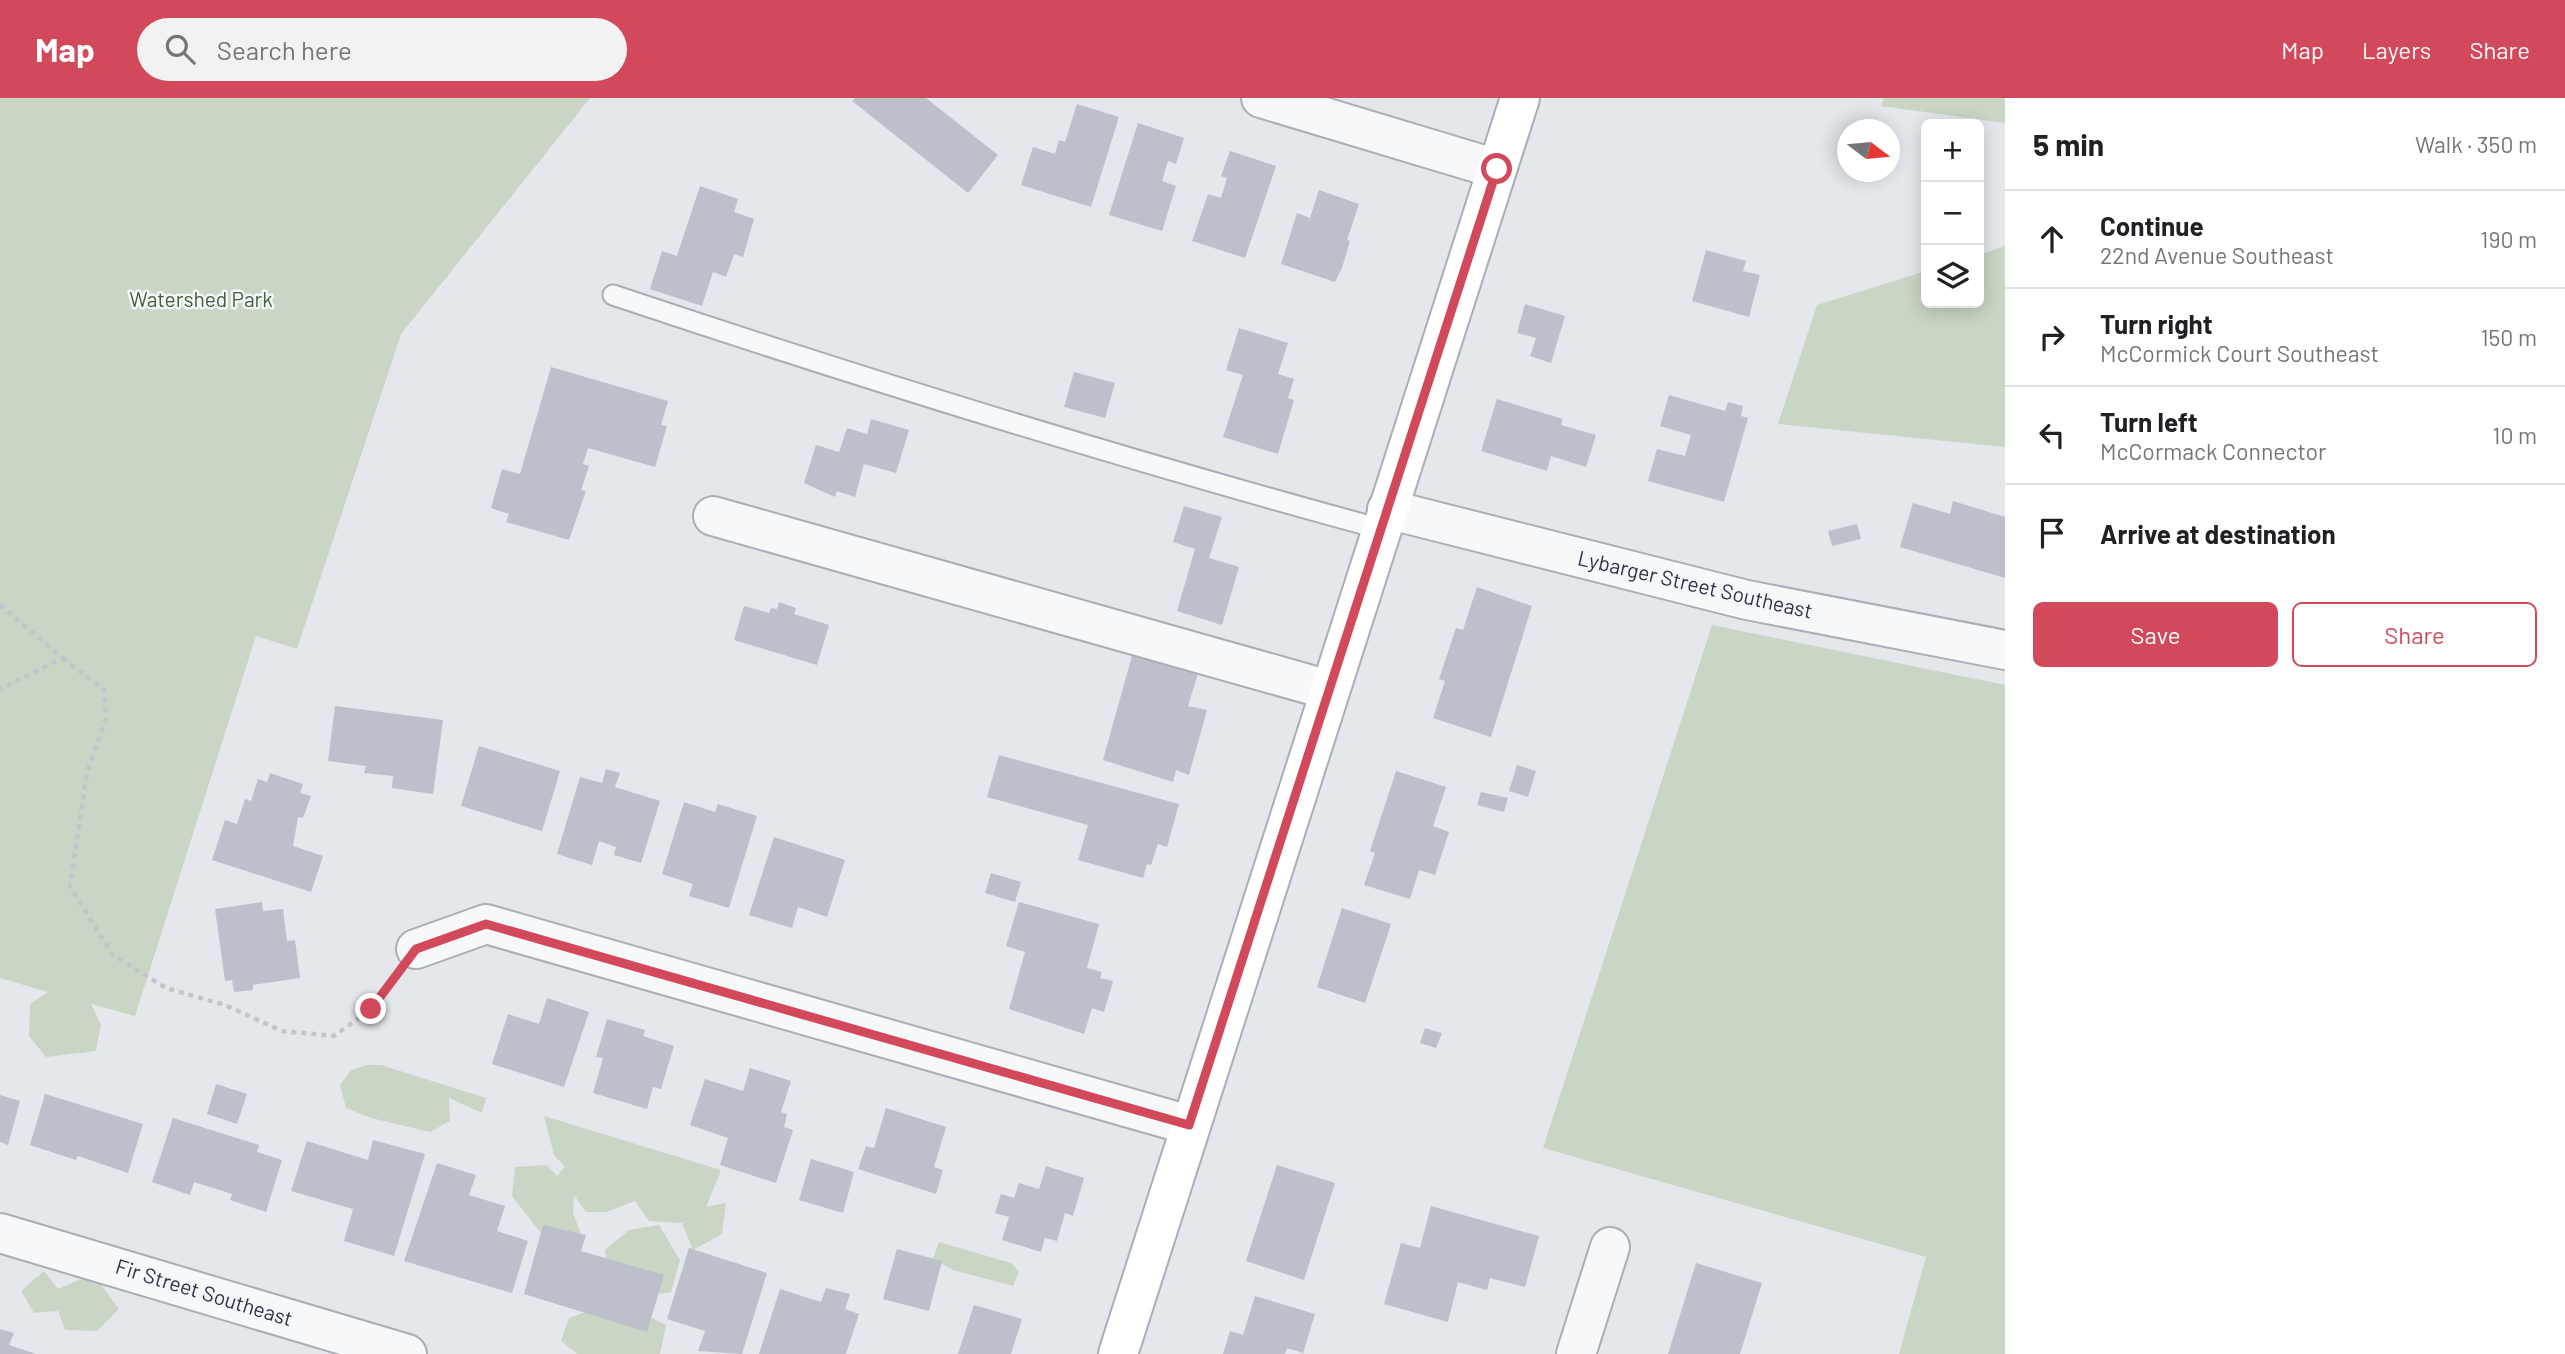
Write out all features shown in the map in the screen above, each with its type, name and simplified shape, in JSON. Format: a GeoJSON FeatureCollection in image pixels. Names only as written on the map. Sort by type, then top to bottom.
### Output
{"type":"FeatureCollection","features":[{"type":"Feature","properties":{"kind":"street"},"geometry":{"type":"LineString","coordinates":[[1261,98],[1497,169]]}},
{"type":"Feature","properties":{"kind":"street"},"geometry":{"type":"LineString","coordinates":[[1118,1354],[1189,1125],[1520,98]]}},
{"type":"Feature","properties":{"kind":"street"},"geometry":{"type":"LineString","coordinates":[[713,516],[1329,690]]}},
{"type":"Feature","properties":{"kind":"street","name":"Lybarger Street Southeast"},"geometry":{"type":"LineString","coordinates":[[1384,519],[1746,600],[2005,650]]}},
{"type":"Feature","properties":{"kind":"street"},"geometry":{"type":"LineString","coordinates":[[416,949],[486,924],[1189,1125]]}},
{"type":"Feature","properties":{"kind":"street","name":"Fir Street Southeast"},"geometry":{"type":"LineString","coordinates":[[0,1233],[408,1354]]}},
{"type":"Feature","properties":{"kind":"street"},"geometry":{"type":"LineString","coordinates":[[1576,1354],[1609,1247]]}},
{"type":"Feature","properties":{"kind":"lane"},"geometry":{"type":"LineString","coordinates":[[613,295],[791,355],[1259,495],[1384,519]]}},
{"type":"Feature","properties":{"kind":"path"},"geometry":{"type":"LineString","coordinates":[[0,605],[104,690],[106,719],[87,774],[70,887],[113,955],[166,988],[225,1005],[282,1031],[334,1036],[371,1009],[416,949]]}},
{"type":"Feature","properties":{"kind":"path"},"geometry":{"type":"LineString","coordinates":[[0,689],[63,658]]}},
{"type":"Feature","properties":{"kind":"green space","name":"Watershed Park"},"geometry":{"type":"Polygon","coordinates":[[[0,98],[590,98],[401,334],[297,649],[256,636],[135,1016],[91,1004],[101,1025],[96,1051],[46,1057],[29,1036],[30,1004],[48,992],[0,978],[0,98]]]}},
{"type":"Feature","properties":{"kind":"green space"},"geometry":{"type":"Polygon","coordinates":[[[1884,98],[2005,98],[2005,123],[1984,119],[1881,106],[1884,98]]]}},
{"type":"Feature","properties":{"kind":"green space"},"geometry":{"type":"Polygon","coordinates":[[[2005,246],[2005,447],[1778,424],[1817,305],[1921,273],[1921,308],[1984,308],[1984,253],[2005,246]]]}},
{"type":"Feature","properties":{"kind":"green space"},"geometry":{"type":"Polygon","coordinates":[[[1712,625],[2005,685],[2005,1354],[1899,1354],[1926,1257],[1543,1148],[1712,625]]]}},
{"type":"Feature","properties":{"kind":"green space"},"geometry":{"type":"Polygon","coordinates":[[[365,1065],[381,1065],[486,1098],[482,1113],[449,1098],[450,1121],[430,1132],[371,1118],[346,1108],[340,1085],[350,1071],[365,1065]]]}},
{"type":"Feature","properties":{"kind":"green space"},"geometry":{"type":"Polygon","coordinates":[[[544,1116],[721,1170],[706,1207],[726,1203],[722,1234],[693,1250],[682,1223],[649,1221],[635,1201],[606,1212],[586,1212],[574,1195],[573,1213],[582,1237],[544,1237],[512,1196],[515,1167],[547,1165],[557,1176],[565,1167],[554,1155],[544,1116]]]}},
{"type":"Feature","properties":{"kind":"green space"},"geometry":{"type":"Polygon","coordinates":[[[659,1225],[680,1260],[671,1292],[629,1298],[609,1284],[605,1250],[629,1230],[659,1225]]]}},
{"type":"Feature","properties":{"kind":"green space"},"geometry":{"type":"Polygon","coordinates":[[[939,1242],[1011,1263],[1019,1272],[1013,1286],[953,1270],[933,1259],[939,1242]]]}},
{"type":"Feature","properties":{"kind":"green space"},"geometry":{"type":"Polygon","coordinates":[[[44,1271],[58,1289],[93,1274],[119,1309],[97,1331],[65,1330],[58,1311],[34,1313],[21,1291],[44,1271]]]}},
{"type":"Feature","properties":{"kind":"green space"},"geometry":{"type":"Polygon","coordinates":[[[597,1308],[637,1311],[666,1325],[660,1354],[577,1354],[561,1341],[569,1318],[597,1308]]]}},
{"type":"Feature","properties":{"kind":"building"},"geometry":{"type":"Polygon","coordinates":[[[855,98],[926,98],[998,155],[968,193],[852,101],[855,98]]]}},
{"type":"Feature","properties":{"kind":"building"},"geometry":{"type":"Polygon","coordinates":[[[1077,104],[1119,117],[1091,207],[1021,185],[1033,147],[1055,154],[1059,140],[1065,142],[1077,104]]]}},
{"type":"Feature","properties":{"kind":"building"},"geometry":{"type":"Polygon","coordinates":[[[1138,123],[1184,138],[1176,164],[1168,161],[1162,181],[1176,186],[1162,231],[1109,215],[1138,123]]]}},
{"type":"Feature","properties":{"kind":"building"},"geometry":{"type":"Polygon","coordinates":[[[1230,151],[1276,166],[1245,258],[1192,241],[1208,194],[1221,198],[1227,178],[1221,176],[1230,151]]]}},
{"type":"Feature","properties":{"kind":"building"},"geometry":{"type":"Polygon","coordinates":[[[700,186],[738,199],[734,212],[754,219],[743,257],[734,254],[726,277],[713,272],[702,306],[650,289],[662,251],[677,256],[700,186]]]}},
{"type":"Feature","properties":{"kind":"building"},"geometry":{"type":"Polygon","coordinates":[[[1319,190],[1359,204],[1347,240],[1350,241],[1342,268],[1335,282],[1281,264],[1297,213],[1310,218],[1319,190]]]}},
{"type":"Feature","properties":{"kind":"building"},"geometry":{"type":"Polygon","coordinates":[[[1706,250],[1746,261],[1743,271],[1760,275],[1749,317],[1692,301],[1706,250]]]}},
{"type":"Feature","properties":{"kind":"building"},"geometry":{"type":"Polygon","coordinates":[[[1525,304],[1565,316],[1551,363],[1530,356],[1536,338],[1517,333],[1525,304]]]}},
{"type":"Feature","properties":{"kind":"building"},"geometry":{"type":"Polygon","coordinates":[[[1239,328],[1288,343],[1278,374],[1294,379],[1288,398],[1294,400],[1278,454],[1223,437],[1243,375],[1226,370],[1239,328]]]}},
{"type":"Feature","properties":{"kind":"building"},"geometry":{"type":"Polygon","coordinates":[[[551,367],[668,401],[661,425],[667,426],[655,467],[588,448],[583,464],[589,466],[581,490],[586,491],[569,540],[506,522],[509,514],[491,508],[502,469],[520,474],[551,367]]]}},
{"type":"Feature","properties":{"kind":"building"},"geometry":{"type":"Polygon","coordinates":[[[1074,372],[1115,383],[1105,418],[1064,407],[1074,372]]]}},
{"type":"Feature","properties":{"kind":"building"},"geometry":{"type":"Polygon","coordinates":[[[1669,395],[1725,411],[1728,402],[1743,406],[1741,416],[1748,418],[1724,502],[1648,481],[1657,449],[1685,456],[1691,435],[1660,426],[1669,395]]]}},
{"type":"Feature","properties":{"kind":"building"},"geometry":{"type":"Polygon","coordinates":[[[1497,399],[1563,419],[1561,425],[1596,435],[1586,467],[1551,456],[1547,471],[1481,451],[1497,399]]]}},
{"type":"Feature","properties":{"kind":"building"},"geometry":{"type":"Polygon","coordinates":[[[871,419],[909,430],[896,473],[864,464],[855,497],[837,491],[835,497],[804,483],[816,445],[839,452],[847,428],[867,434],[871,419]]]}},
{"type":"Feature","properties":{"kind":"building"},"geometry":{"type":"Polygon","coordinates":[[[1953,501],[2005,517],[2005,578],[1900,547],[1913,503],[1950,514],[1953,501]]]}},
{"type":"Feature","properties":{"kind":"building"},"geometry":{"type":"Polygon","coordinates":[[[1184,506],[1222,517],[1209,558],[1239,567],[1222,625],[1177,611],[1195,549],[1173,542],[1184,506]]]}},
{"type":"Feature","properties":{"kind":"building"},"geometry":{"type":"Polygon","coordinates":[[[1857,524],[1861,539],[1832,546],[1828,531],[1857,524]]]}},
{"type":"Feature","properties":{"kind":"building"},"geometry":{"type":"Polygon","coordinates":[[[1477,587],[1532,606],[1491,737],[1433,718],[1445,681],[1439,679],[1456,628],[1463,630],[1477,587]]]}},
{"type":"Feature","properties":{"kind":"building"},"geometry":{"type":"Polygon","coordinates":[[[779,602],[796,608],[794,614],[829,625],[817,665],[734,640],[744,606],[769,613],[771,608],[777,609],[779,602]]]}},
{"type":"Feature","properties":{"kind":"building"},"geometry":{"type":"Polygon","coordinates":[[[1133,652],[1199,670],[1188,706],[1207,710],[1189,775],[1176,770],[1173,782],[1103,760],[1133,652]]]}},
{"type":"Feature","properties":{"kind":"building"},"geometry":{"type":"Polygon","coordinates":[[[335,706],[443,720],[433,794],[392,788],[393,776],[364,773],[366,766],[328,761],[335,706]]]}},
{"type":"Feature","properties":{"kind":"building"},"geometry":{"type":"Polygon","coordinates":[[[479,746],[560,771],[542,831],[461,806],[479,746]]]}},
{"type":"Feature","properties":{"kind":"building"},"geometry":{"type":"Polygon","coordinates":[[[999,755],[1179,804],[1167,847],[1158,844],[1143,878],[1078,860],[1088,825],[987,797],[999,755]]]}},
{"type":"Feature","properties":{"kind":"building"},"geometry":{"type":"Polygon","coordinates":[[[1517,765],[1536,771],[1528,797],[1509,791],[1517,765]]]}},
{"type":"Feature","properties":{"kind":"building"},"geometry":{"type":"Polygon","coordinates":[[[606,769],[620,773],[615,787],[660,801],[641,863],[614,855],[616,847],[599,841],[592,865],[557,854],[580,777],[602,783],[606,769]]]}},
{"type":"Feature","properties":{"kind":"building"},"geometry":{"type":"Polygon","coordinates":[[[1396,771],[1446,787],[1433,826],[1449,832],[1435,875],[1419,870],[1410,899],[1364,885],[1375,853],[1370,851],[1396,771]]]}},
{"type":"Feature","properties":{"kind":"building"},"geometry":{"type":"Polygon","coordinates":[[[270,773],[303,784],[300,793],[311,796],[303,818],[298,817],[293,846],[323,856],[311,892],[212,860],[225,820],[237,824],[245,799],[251,801],[258,779],[267,782],[270,773]]]}},
{"type":"Feature","properties":{"kind":"building"},"geometry":{"type":"Polygon","coordinates":[[[1481,792],[1508,798],[1504,812],[1477,805],[1481,792]]]}},
{"type":"Feature","properties":{"kind":"building"},"geometry":{"type":"Polygon","coordinates":[[[684,802],[715,812],[718,804],[757,816],[729,908],[689,896],[693,884],[662,874],[684,802]]]}},
{"type":"Feature","properties":{"kind":"building"},"geometry":{"type":"Polygon","coordinates":[[[774,837],[845,860],[827,917],[798,907],[792,928],[749,915],[774,837]]]}},
{"type":"Feature","properties":{"kind":"building"},"geometry":{"type":"Polygon","coordinates":[[[991,873],[1021,882],[1015,902],[985,893],[991,873]]]}},
{"type":"Feature","properties":{"kind":"building"},"geometry":{"type":"Polygon","coordinates":[[[262,902],[263,911],[283,909],[287,941],[295,940],[300,978],[253,985],[253,990],[234,992],[232,980],[225,981],[215,909],[262,902]]]}},
{"type":"Feature","properties":{"kind":"building"},"geometry":{"type":"Polygon","coordinates":[[[1019,902],[1099,924],[1087,968],[1102,972],[1100,978],[1113,981],[1104,1012],[1092,1008],[1084,1034],[1009,1009],[1025,952],[1006,946],[1019,902]]]}},
{"type":"Feature","properties":{"kind":"building"},"geometry":{"type":"Polygon","coordinates":[[[1342,908],[1391,924],[1365,1003],[1317,987],[1342,908]]]}},
{"type":"Feature","properties":{"kind":"building"},"geometry":{"type":"Polygon","coordinates":[[[547,998],[589,1012],[564,1087],[492,1064],[508,1014],[539,1024],[547,998]]]}},
{"type":"Feature","properties":{"kind":"building"},"geometry":{"type":"Polygon","coordinates":[[[607,1019],[645,1030],[643,1036],[674,1046],[661,1089],[653,1087],[647,1109],[593,1093],[603,1058],[596,1057],[607,1019]]]}},
{"type":"Feature","properties":{"kind":"building"},"geometry":{"type":"Polygon","coordinates":[[[1425,1028],[1442,1033],[1436,1048],[1420,1043],[1425,1028]]]}},
{"type":"Feature","properties":{"kind":"building"},"geometry":{"type":"Polygon","coordinates":[[[750,1068],[791,1081],[781,1112],[787,1114],[784,1127],[793,1130],[776,1183],[720,1165],[728,1138],[690,1125],[705,1079],[743,1091],[750,1068]]]}},
{"type":"Feature","properties":{"kind":"building"},"geometry":{"type":"Polygon","coordinates":[[[216,1084],[247,1094],[237,1124],[207,1114],[216,1084]]]}},
{"type":"Feature","properties":{"kind":"building"},"geometry":{"type":"Polygon","coordinates":[[[45,1094],[143,1124],[128,1173],[78,1156],[76,1160],[30,1145],[45,1094]]]}},
{"type":"Feature","properties":{"kind":"building"},"geometry":{"type":"Polygon","coordinates":[[[0,1095],[20,1101],[8,1145],[0,1142],[0,1095]]]}},
{"type":"Feature","properties":{"kind":"building"},"geometry":{"type":"Polygon","coordinates":[[[886,1108],[946,1127],[934,1167],[943,1170],[936,1194],[858,1169],[866,1146],[874,1148],[886,1108]]]}},
{"type":"Feature","properties":{"kind":"building"},"geometry":{"type":"Polygon","coordinates":[[[173,1118],[259,1145],[257,1152],[282,1160],[266,1212],[230,1200],[232,1194],[194,1182],[190,1195],[152,1182],[173,1118]]]}},
{"type":"Feature","properties":{"kind":"building"},"geometry":{"type":"Polygon","coordinates":[[[373,1140],[425,1154],[394,1256],[344,1241],[353,1209],[291,1191],[307,1141],[368,1160],[373,1140]]]}},
{"type":"Feature","properties":{"kind":"building"},"geometry":{"type":"Polygon","coordinates":[[[811,1159],[854,1172],[843,1213],[799,1200],[811,1159]]]}},
{"type":"Feature","properties":{"kind":"building"},"geometry":{"type":"Polygon","coordinates":[[[437,1163],[476,1175],[469,1195],[505,1206],[497,1231],[528,1241],[512,1293],[404,1261],[437,1163]]]}},
{"type":"Feature","properties":{"kind":"building"},"geometry":{"type":"Polygon","coordinates":[[[1277,1165],[1335,1183],[1304,1280],[1246,1261],[1277,1165]]]}},
{"type":"Feature","properties":{"kind":"building"},"geometry":{"type":"Polygon","coordinates":[[[1046,1166],[1084,1178],[1073,1216],[1065,1213],[1057,1241],[1045,1238],[1041,1252],[1002,1240],[1009,1217],[995,1213],[1001,1194],[1014,1198],[1019,1183],[1039,1189],[1046,1166]]]}},
{"type":"Feature","properties":{"kind":"building"},"geometry":{"type":"Polygon","coordinates":[[[1431,1206],[1539,1236],[1525,1287],[1490,1278],[1487,1290],[1458,1282],[1448,1322],[1384,1304],[1401,1243],[1420,1248],[1431,1206]]]}},
{"type":"Feature","properties":{"kind":"building"},"geometry":{"type":"Polygon","coordinates":[[[543,1225],[586,1235],[581,1251],[664,1275],[647,1332],[524,1294],[543,1225]]]}},
{"type":"Feature","properties":{"kind":"building"},"geometry":{"type":"Polygon","coordinates":[[[689,1248],[767,1273],[742,1354],[698,1351],[705,1331],[667,1319],[689,1248]]]}},
{"type":"Feature","properties":{"kind":"building"},"geometry":{"type":"Polygon","coordinates":[[[897,1249],[942,1261],[929,1311],[883,1299],[897,1249]]]}},
{"type":"Feature","properties":{"kind":"building"},"geometry":{"type":"Polygon","coordinates":[[[1696,1263],[1762,1283],[1740,1354],[1668,1354],[1696,1263]]]}},
{"type":"Feature","properties":{"kind":"building"},"geometry":{"type":"Polygon","coordinates":[[[826,1288],[850,1294],[845,1309],[859,1314],[846,1354],[759,1354],[780,1289],[821,1302],[826,1288]]]}},
{"type":"Feature","properties":{"kind":"building"},"geometry":{"type":"Polygon","coordinates":[[[1255,1296],[1315,1314],[1303,1353],[1287,1348],[1285,1354],[1223,1354],[1230,1331],[1243,1335],[1255,1296]]]}},
{"type":"Feature","properties":{"kind":"building"},"geometry":{"type":"Polygon","coordinates":[[[974,1305],[1022,1319],[1011,1354],[958,1354],[974,1305]]]}},
{"type":"Feature","properties":{"kind":"building"},"geometry":{"type":"Polygon","coordinates":[[[0,1329],[14,1333],[9,1345],[36,1354],[0,1354],[0,1329]]]}},
{"type":"Feature","properties":{"kind":"route"},"geometry":{"type":"LineString","coordinates":[[371,1009],[416,949],[486,924],[1189,1125],[1497,169]]}}]}
